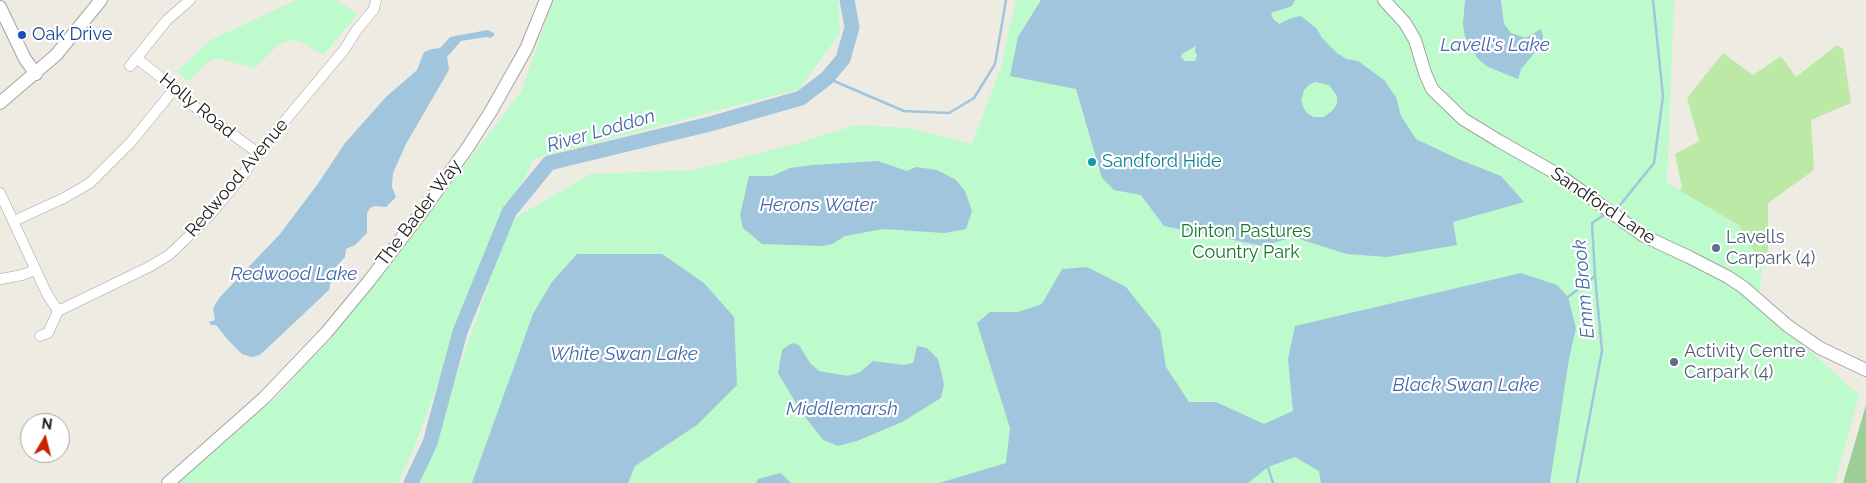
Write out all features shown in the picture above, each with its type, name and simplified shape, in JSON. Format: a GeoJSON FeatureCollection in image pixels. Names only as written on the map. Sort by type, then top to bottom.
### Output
{"type":"FeatureCollection","features":[{"type":"Feature","properties":{"kind":"street"},"geometry":{"type":"LineString","coordinates":[[0,103],[56,55],[101,0]]}},
{"type":"Feature","properties":{"kind":"street","name":"Holly Road"},"geometry":{"type":"LineString","coordinates":[[190,0],[167,20],[133,62],[174,88],[195,107],[258,153]]}},
{"type":"Feature","properties":{"kind":"street","name":"Redwood Avenue"},"geometry":{"type":"LineString","coordinates":[[58,311],[149,267],[169,255],[210,214],[243,175],[258,153],[344,50],[356,31],[374,9],[376,0]]}},
{"type":"Feature","properties":{"kind":"street","name":"The Bader Way"},"geometry":{"type":"LineString","coordinates":[[168,483],[264,398],[326,333],[374,273],[435,194],[499,98],[526,49],[546,0]]}},
{"type":"Feature","properties":{"kind":"street","name":"Sandford Lane"},"geometry":{"type":"LineString","coordinates":[[1384,0],[1405,23],[1415,40],[1432,89],[1463,119],[1499,142],[1559,175],[1644,236],[1728,278],[1742,287],[1788,326],[1820,348],[1866,370]]}},
{"type":"Feature","properties":{"kind":"street"},"geometry":{"type":"LineString","coordinates":[[0,7],[25,59],[36,74]]}},
{"type":"Feature","properties":{"kind":"street"},"geometry":{"type":"LineString","coordinates":[[14,221],[64,198],[90,183],[131,142],[174,88]]}},
{"type":"Feature","properties":{"kind":"street"},"geometry":{"type":"LineString","coordinates":[[0,193],[46,294],[58,311],[48,333],[40,336]]}},
{"type":"Feature","properties":{"kind":"street"},"geometry":{"type":"LineString","coordinates":[[2,278],[22,275],[35,270]]}},
{"type":"Feature","properties":{"kind":"green space"},"geometry":{"type":"Polygon","coordinates":[[[296,0],[336,0],[358,14],[323,55],[300,41],[290,40],[278,45],[255,68],[216,58],[205,64],[188,82],[177,71],[211,40],[296,0]]]}},
{"type":"Feature","properties":{"kind":"green space"},"geometry":{"type":"Polygon","coordinates":[[[553,0],[838,0],[840,33],[799,89],[534,159],[480,267],[415,445],[398,483],[177,483],[283,391],[424,218],[521,92],[553,0]]]}},
{"type":"Feature","properties":{"kind":"green space","name":"Dinton Pastures Country Park"},"geometry":{"type":"Polygon","coordinates":[[[1016,0],[1674,0],[1667,183],[1739,225],[1762,265],[1759,304],[1859,395],[1835,483],[419,483],[511,220],[591,174],[694,170],[802,142],[856,125],[908,128],[972,144],[1001,67],[1016,0]]]}},
{"type":"Feature","properties":{"kind":"green space"},"geometry":{"type":"Polygon","coordinates":[[[1837,45],[1843,49],[1851,103],[1811,120],[1814,170],[1768,203],[1768,252],[1748,259],[1647,212],[1682,188],[1675,154],[1699,141],[1687,98],[1723,53],[1753,75],[1781,56],[1796,77],[1837,45]]]}},
{"type":"Feature","properties":{"kind":"green space"},"geometry":{"type":"Polygon","coordinates":[[[1866,405],[1866,483],[1843,483],[1866,405]]]}},
{"type":"Feature","properties":{"kind":"water"},"geometry":{"type":"Polygon","coordinates":[[[1041,0],[1295,0],[1292,6],[1271,13],[1273,19],[1279,24],[1291,18],[1301,16],[1317,29],[1322,38],[1338,54],[1347,59],[1358,61],[1384,80],[1396,97],[1401,116],[1416,139],[1458,159],[1501,176],[1524,202],[1453,222],[1457,245],[1387,257],[1347,254],[1293,237],[1263,246],[1164,226],[1141,195],[1114,190],[1102,178],[1076,89],[1010,76],[1018,37],[1041,0]],[[1196,46],[1182,54],[1181,57],[1185,61],[1195,61],[1197,55],[1195,51],[1196,46]],[[1316,82],[1310,84],[1304,90],[1301,101],[1308,114],[1314,117],[1324,117],[1337,104],[1337,96],[1329,85],[1316,82]]]}},
{"type":"Feature","properties":{"kind":"water","name":"Lavell's Lake"},"geometry":{"type":"Polygon","coordinates":[[[1465,0],[1501,0],[1504,24],[1511,33],[1526,38],[1541,29],[1543,36],[1542,44],[1521,69],[1518,79],[1488,67],[1478,59],[1465,37],[1463,24],[1465,0]]]}},
{"type":"Feature","properties":{"kind":"water","name":"Redwood Lake"},"geometry":{"type":"Polygon","coordinates":[[[488,30],[494,33],[494,36],[461,41],[447,57],[449,70],[406,144],[393,173],[392,187],[396,197],[386,207],[375,206],[370,208],[367,213],[367,233],[355,245],[346,249],[345,257],[334,269],[329,290],[260,355],[251,357],[242,354],[216,325],[211,325],[209,322],[215,320],[213,308],[220,297],[280,234],[317,185],[345,143],[386,97],[417,70],[424,52],[440,48],[450,37],[488,30]]]}},
{"type":"Feature","properties":{"kind":"water","name":"Herons Water"},"geometry":{"type":"Polygon","coordinates":[[[878,161],[907,171],[916,167],[937,170],[956,180],[965,191],[972,211],[966,229],[945,233],[883,229],[845,236],[832,244],[823,246],[762,244],[743,228],[740,215],[749,176],[772,176],[790,168],[813,165],[878,161]]]}},
{"type":"Feature","properties":{"kind":"water","name":"White Swan Lake"},"geometry":{"type":"Polygon","coordinates":[[[577,254],[662,254],[704,283],[734,317],[737,385],[697,425],[635,466],[628,483],[472,483],[533,314],[552,282],[577,254]]]}},
{"type":"Feature","properties":{"kind":"water","name":"Black Swan Lake"},"geometry":{"type":"Polygon","coordinates":[[[1087,267],[1126,287],[1160,330],[1166,367],[1189,402],[1216,402],[1264,424],[1293,411],[1288,359],[1295,326],[1521,273],[1557,285],[1568,297],[1576,328],[1569,359],[1550,483],[1321,483],[1319,471],[1295,457],[1268,467],[1248,483],[939,483],[1006,463],[1010,428],[977,323],[990,312],[1018,312],[1042,304],[1062,269],[1087,267]]]}},
{"type":"Feature","properties":{"kind":"water","name":"Middlemarsh"},"geometry":{"type":"Polygon","coordinates":[[[792,343],[799,345],[810,363],[819,371],[848,376],[860,372],[873,361],[904,365],[913,363],[917,346],[927,348],[938,359],[944,384],[941,398],[902,422],[857,441],[838,446],[823,440],[800,410],[778,373],[782,350],[792,343]]]}},
{"type":"Feature","properties":{"kind":"water"},"geometry":{"type":"Polygon","coordinates":[[[781,473],[791,483],[756,483],[758,479],[781,473]]]}},
{"type":"Feature","properties":{"kind":"waterway","name":"River Loddon"},"geometry":{"type":"LineString","coordinates":[[411,483],[430,443],[460,332],[509,212],[549,163],[710,124],[801,98],[827,78],[843,59],[852,27],[847,0]]}},
{"type":"Feature","properties":{"kind":"waterway"},"geometry":{"type":"LineString","coordinates":[[827,78],[904,111],[949,113],[974,98],[995,64],[1006,0]]}},
{"type":"Feature","properties":{"kind":"waterway","name":"Emm Brook"},"geometry":{"type":"LineString","coordinates":[[1614,209],[1620,205],[1654,163],[1663,96],[1653,0]]}},
{"type":"Feature","properties":{"kind":"waterway","name":"Emm Brook"},"geometry":{"type":"LineString","coordinates":[[1577,483],[1602,351],[1592,223],[1607,213]]}},
{"type":"Feature","properties":{"kind":"waterway"},"geometry":{"type":"LineString","coordinates":[[1568,297],[1595,276]]}},
{"type":"Feature","properties":{"kind":"waterway"},"geometry":{"type":"LineString","coordinates":[[1268,467],[1273,483]]}},
{"type":"Feature","properties":{"kind":"place","name":"Oak Drive"},"geometry":{"type":"Point","coordinates":[22,35]}},
{"type":"Feature","properties":{"kind":"place","name":"Sandford Hide"},"geometry":{"type":"Point","coordinates":[1092,162]}},
{"type":"Feature","properties":{"kind":"place","name":"Lavells Carpark (4)"},"geometry":{"type":"Point","coordinates":[1716,248]}},
{"type":"Feature","properties":{"kind":"place","name":"Activity Centre Carpark (4)"},"geometry":{"type":"Point","coordinates":[1674,362]}}]}
